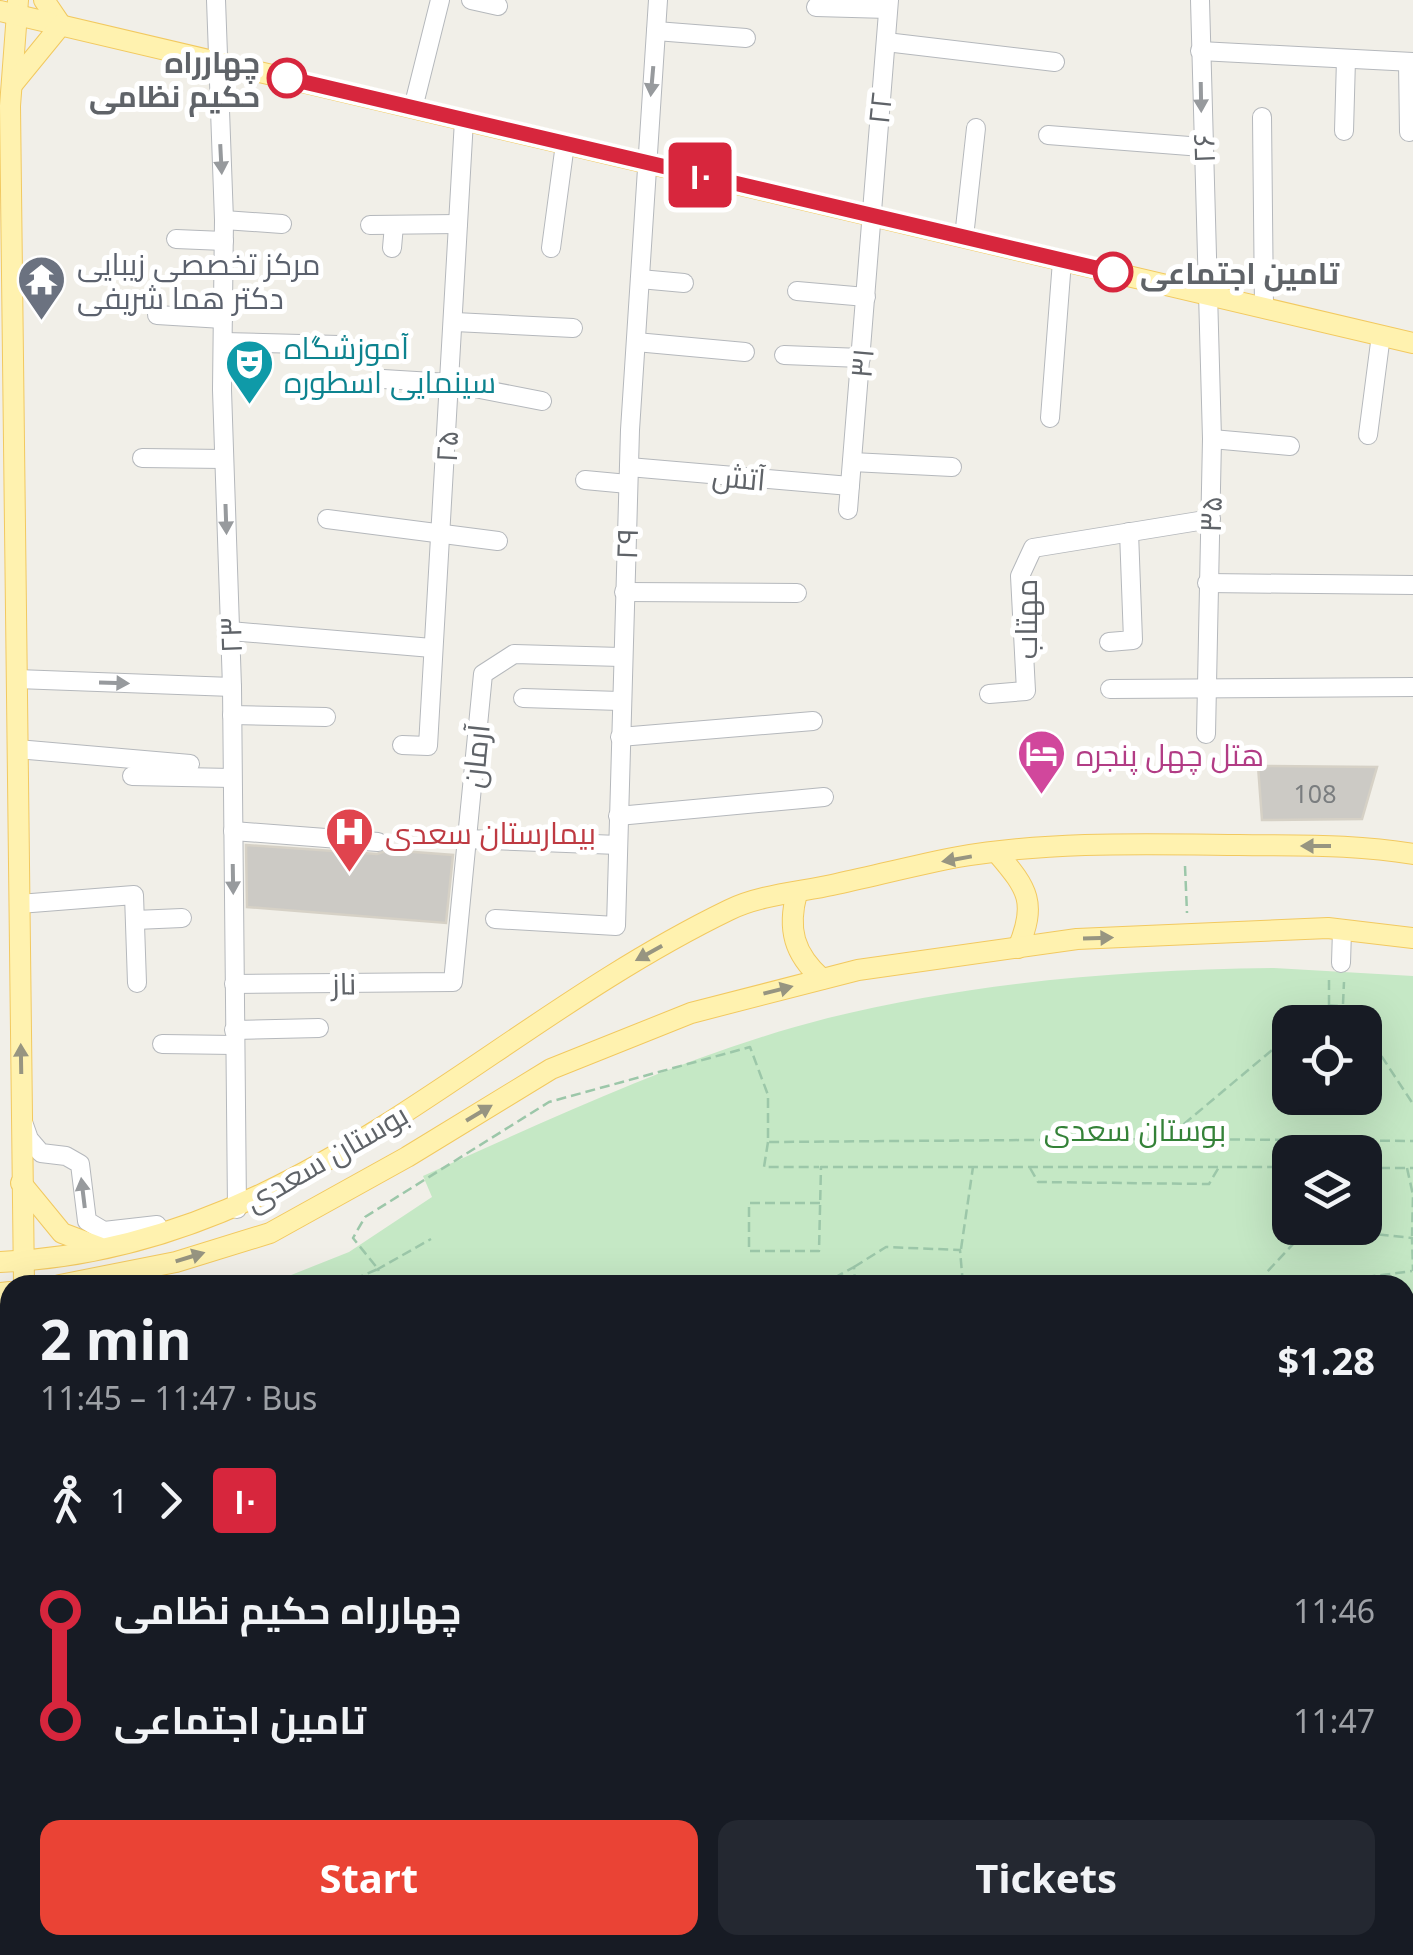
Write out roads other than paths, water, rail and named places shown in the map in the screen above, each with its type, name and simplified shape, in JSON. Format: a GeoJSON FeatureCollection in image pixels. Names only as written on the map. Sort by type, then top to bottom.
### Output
{"type":"FeatureCollection","features":[{"type":"Feature","properties":{"kind":"main road"},"geometry":{"type":"LineString","coordinates":[[44,0],[61,25]]}},
{"type":"Feature","properties":{"kind":"main road"},"geometry":{"type":"LineString","coordinates":[[23,1275],[11,8],[61,25],[1413,343]]}},
{"type":"Feature","properties":{"kind":"main road"},"geometry":{"type":"LineString","coordinates":[[11,87],[61,25]]}},
{"type":"Feature","properties":{"kind":"main road","name":"بوستان سعدی"},"geometry":{"type":"LineString","coordinates":[[0,1262],[106,1249],[180,1231],[229,1211],[345,1152],[616,972],[733,907],[961,857],[1116,844],[1366,846],[1413,854]]}},
{"type":"Feature","properties":{"kind":"main road"},"geometry":{"type":"LineString","coordinates":[[998,854],[1024,884],[1030,918],[1018,948]]}},
{"type":"Feature","properties":{"kind":"main road"},"geometry":{"type":"LineString","coordinates":[[797,893],[790,918],[795,944],[804,963],[822,979]]}},
{"type":"Feature","properties":{"kind":"main road","name":"بوستان سعدی"},"geometry":{"type":"LineString","coordinates":[[126,1275],[270,1232],[407,1157],[552,1068],[691,1013],[822,979],[1078,939],[1342,930],[1413,938]]}},
{"type":"Feature","properties":{"kind":"main road"},"geometry":{"type":"LineString","coordinates":[[21,1184],[62,1233],[106,1249]]}},
{"type":"Feature","properties":{"kind":"street","name":"۲۳"},"geometry":{"type":"LineString","coordinates":[[216,0],[232,688],[234,1038],[229,1211]]}},
{"type":"Feature","properties":{"kind":"street"},"geometry":{"type":"LineString","coordinates":[[413,108],[440,0]]}},
{"type":"Feature","properties":{"kind":"street"},"geometry":{"type":"LineString","coordinates":[[470,0],[498,6]]}},
{"type":"Feature","properties":{"kind":"street","name":"۲۹"},"geometry":{"type":"LineString","coordinates":[[494,919],[616,926],[628,475],[658,0]]}},
{"type":"Feature","properties":{"kind":"street","name":"۲۶"},"geometry":{"type":"LineString","coordinates":[[1200,0],[1210,295]]}},
{"type":"Feature","properties":{"kind":"street"},"geometry":{"type":"LineString","coordinates":[[816,7],[888,5]]}},
{"type":"Feature","properties":{"kind":"street","name":"۲۲"},"geometry":{"type":"LineString","coordinates":[[869,215],[888,5]]}},
{"type":"Feature","properties":{"kind":"street"},"geometry":{"type":"LineString","coordinates":[[656,32],[746,38]]}},
{"type":"Feature","properties":{"kind":"street"},"geometry":{"type":"LineString","coordinates":[[886,42],[1055,62]]}},
{"type":"Feature","properties":{"kind":"street"},"geometry":{"type":"LineString","coordinates":[[1200,51],[1411,62],[1409,132]]}},
{"type":"Feature","properties":{"kind":"street"},"geometry":{"type":"LineString","coordinates":[[1344,131],[1346,59]]}},
{"type":"Feature","properties":{"kind":"street"},"geometry":{"type":"LineString","coordinates":[[1262,117],[1264,308]]}},
{"type":"Feature","properties":{"kind":"street","name":"۲۵"},"geometry":{"type":"LineString","coordinates":[[402,744],[428,746],[464,120]]}},
{"type":"Feature","properties":{"kind":"street"},"geometry":{"type":"LineString","coordinates":[[964,237],[976,128]]}},
{"type":"Feature","properties":{"kind":"street"},"geometry":{"type":"LineString","coordinates":[[1048,135],[1202,147]]}},
{"type":"Feature","properties":{"kind":"street"},"geometry":{"type":"LineString","coordinates":[[551,248],[566,144]]}},
{"type":"Feature","properties":{"kind":"street","name":"۳۱"},"geometry":{"type":"LineString","coordinates":[[848,510],[869,215]]}},
{"type":"Feature","properties":{"kind":"street"},"geometry":{"type":"LineString","coordinates":[[224,220],[282,224]]}},
{"type":"Feature","properties":{"kind":"street"},"geometry":{"type":"LineString","coordinates":[[370,225],[458,224]]}},
{"type":"Feature","properties":{"kind":"street"},"geometry":{"type":"LineString","coordinates":[[392,248],[394,225]]}},
{"type":"Feature","properties":{"kind":"street"},"geometry":{"type":"LineString","coordinates":[[176,239],[224,241]]}},
{"type":"Feature","properties":{"kind":"street"},"geometry":{"type":"LineString","coordinates":[[1050,418],[1062,260]]}},
{"type":"Feature","properties":{"kind":"street"},"geometry":{"type":"LineString","coordinates":[[640,279],[684,283]]}},
{"type":"Feature","properties":{"kind":"street"},"geometry":{"type":"LineString","coordinates":[[797,290],[866,297]]}},
{"type":"Feature","properties":{"kind":"street","name":"۳۵"},"geometry":{"type":"LineString","coordinates":[[1206,734],[1212,438],[1210,295]]}},
{"type":"Feature","properties":{"kind":"street"},"geometry":{"type":"LineString","coordinates":[[157,314],[223,318]]}},
{"type":"Feature","properties":{"kind":"street"},"geometry":{"type":"LineString","coordinates":[[455,322],[573,328]]}},
{"type":"Feature","properties":{"kind":"street"},"geometry":{"type":"LineString","coordinates":[[1368,436],[1381,335]]}},
{"type":"Feature","properties":{"kind":"street"},"geometry":{"type":"LineString","coordinates":[[223,342],[339,345]]}},
{"type":"Feature","properties":{"kind":"street"},"geometry":{"type":"LineString","coordinates":[[636,342],[746,352]]}},
{"type":"Feature","properties":{"kind":"street"},"geometry":{"type":"LineString","coordinates":[[784,354],[861,358]]}},
{"type":"Feature","properties":{"kind":"street"},"geometry":{"type":"LineString","coordinates":[[383,379],[449,383],[542,402]]}},
{"type":"Feature","properties":{"kind":"street"},"geometry":{"type":"LineString","coordinates":[[1212,438],[1290,446]]}},
{"type":"Feature","properties":{"kind":"street"},"geometry":{"type":"LineString","coordinates":[[142,458],[224,459]]}},
{"type":"Feature","properties":{"kind":"street"},"geometry":{"type":"LineString","coordinates":[[852,462],[952,467]]}},
{"type":"Feature","properties":{"kind":"street","name":"آتش"},"geometry":{"type":"LineString","coordinates":[[585,480],[628,475],[850,486]]}},
{"type":"Feature","properties":{"kind":"street"},"geometry":{"type":"LineString","coordinates":[[327,519],[498,541]]}},
{"type":"Feature","properties":{"kind":"street","name":"مهتاب"},"geometry":{"type":"LineString","coordinates":[[989,694],[1026,691],[1020,576],[1034,548],[1211,519]]}},
{"type":"Feature","properties":{"kind":"street"},"geometry":{"type":"LineString","coordinates":[[1110,642],[1133,640],[1130,532]]}},
{"type":"Feature","properties":{"kind":"street"},"geometry":{"type":"LineString","coordinates":[[1207,583],[1413,585]]}},
{"type":"Feature","properties":{"kind":"street"},"geometry":{"type":"LineString","coordinates":[[624,592],[797,592]]}},
{"type":"Feature","properties":{"kind":"street"},"geometry":{"type":"LineString","coordinates":[[230,631],[432,648]]}},
{"type":"Feature","properties":{"kind":"street","name":"آرمان"},"geometry":{"type":"LineString","coordinates":[[453,982],[483,674],[514,654],[621,658]]}},
{"type":"Feature","properties":{"kind":"street"},"geometry":{"type":"LineString","coordinates":[[17,679],[232,688]]}},
{"type":"Feature","properties":{"kind":"street"},"geometry":{"type":"LineString","coordinates":[[1110,690],[1413,687]]}},
{"type":"Feature","properties":{"kind":"street"},"geometry":{"type":"LineString","coordinates":[[523,698],[620,701]]}},
{"type":"Feature","properties":{"kind":"street"},"geometry":{"type":"LineString","coordinates":[[232,715],[326,717]]}},
{"type":"Feature","properties":{"kind":"street"},"geometry":{"type":"LineString","coordinates":[[620,737],[813,721]]}},
{"type":"Feature","properties":{"kind":"street"},"geometry":{"type":"LineString","coordinates":[[18,750],[190,764]]}},
{"type":"Feature","properties":{"kind":"street"},"geometry":{"type":"LineString","coordinates":[[132,776],[232,778]]}},
{"type":"Feature","properties":{"kind":"street"},"geometry":{"type":"LineString","coordinates":[[618,816],[824,797]]}},
{"type":"Feature","properties":{"kind":"street"},"geometry":{"type":"LineString","coordinates":[[232,831],[378,842]]}},
{"type":"Feature","properties":{"kind":"street"},"geometry":{"type":"LineString","coordinates":[[466,840],[618,845]]}},
{"type":"Feature","properties":{"kind":"street"},"geometry":{"type":"LineString","coordinates":[[19,904],[134,895],[136,983]]}},
{"type":"Feature","properties":{"kind":"street"},"geometry":{"type":"LineString","coordinates":[[135,920],[182,918]]}},
{"type":"Feature","properties":{"kind":"street"},"geometry":{"type":"LineString","coordinates":[[1338,968],[1342,930]]}},
{"type":"Feature","properties":{"kind":"street","name":"ناز"},"geometry":{"type":"LineString","coordinates":[[234,984],[453,982]]}},
{"type":"Feature","properties":{"kind":"street"},"geometry":{"type":"LineString","coordinates":[[162,1044],[319,1028]]}},
{"type":"Feature","properties":{"kind":"street"},"geometry":{"type":"LineString","coordinates":[[22,1117],[29,1139],[41,1152],[66,1156],[80,1164],[87,1221],[104,1231],[229,1211]]}},
{"type":"Feature","properties":{"kind":"place","name":"چهارراه حکیم نظامی"},"geometry":{"type":"Point","coordinates":[287,78]}},
{"type":"Feature","properties":{"kind":"place","name":"تامین اجتماعی"},"geometry":{"type":"Point","coordinates":[1113,272]}},
{"type":"Feature","properties":{"kind":"place","name":"مرکز تخصصی زیبایی دکتر هما شریفی"},"geometry":{"type":"Point","coordinates":[42,322]}},
{"type":"Feature","properties":{"kind":"place","name":"آموزشگاه سینمایی اسطوره"},"geometry":{"type":"Point","coordinates":[249,406]}},
{"type":"Feature","properties":{"kind":"place","name":"هتل چهل پنجره"},"geometry":{"type":"Point","coordinates":[1041,796]}},
{"type":"Feature","properties":{"kind":"place","name":"بیمارستان سعدی"},"geometry":{"type":"Point","coordinates":[350,874]}}]}
